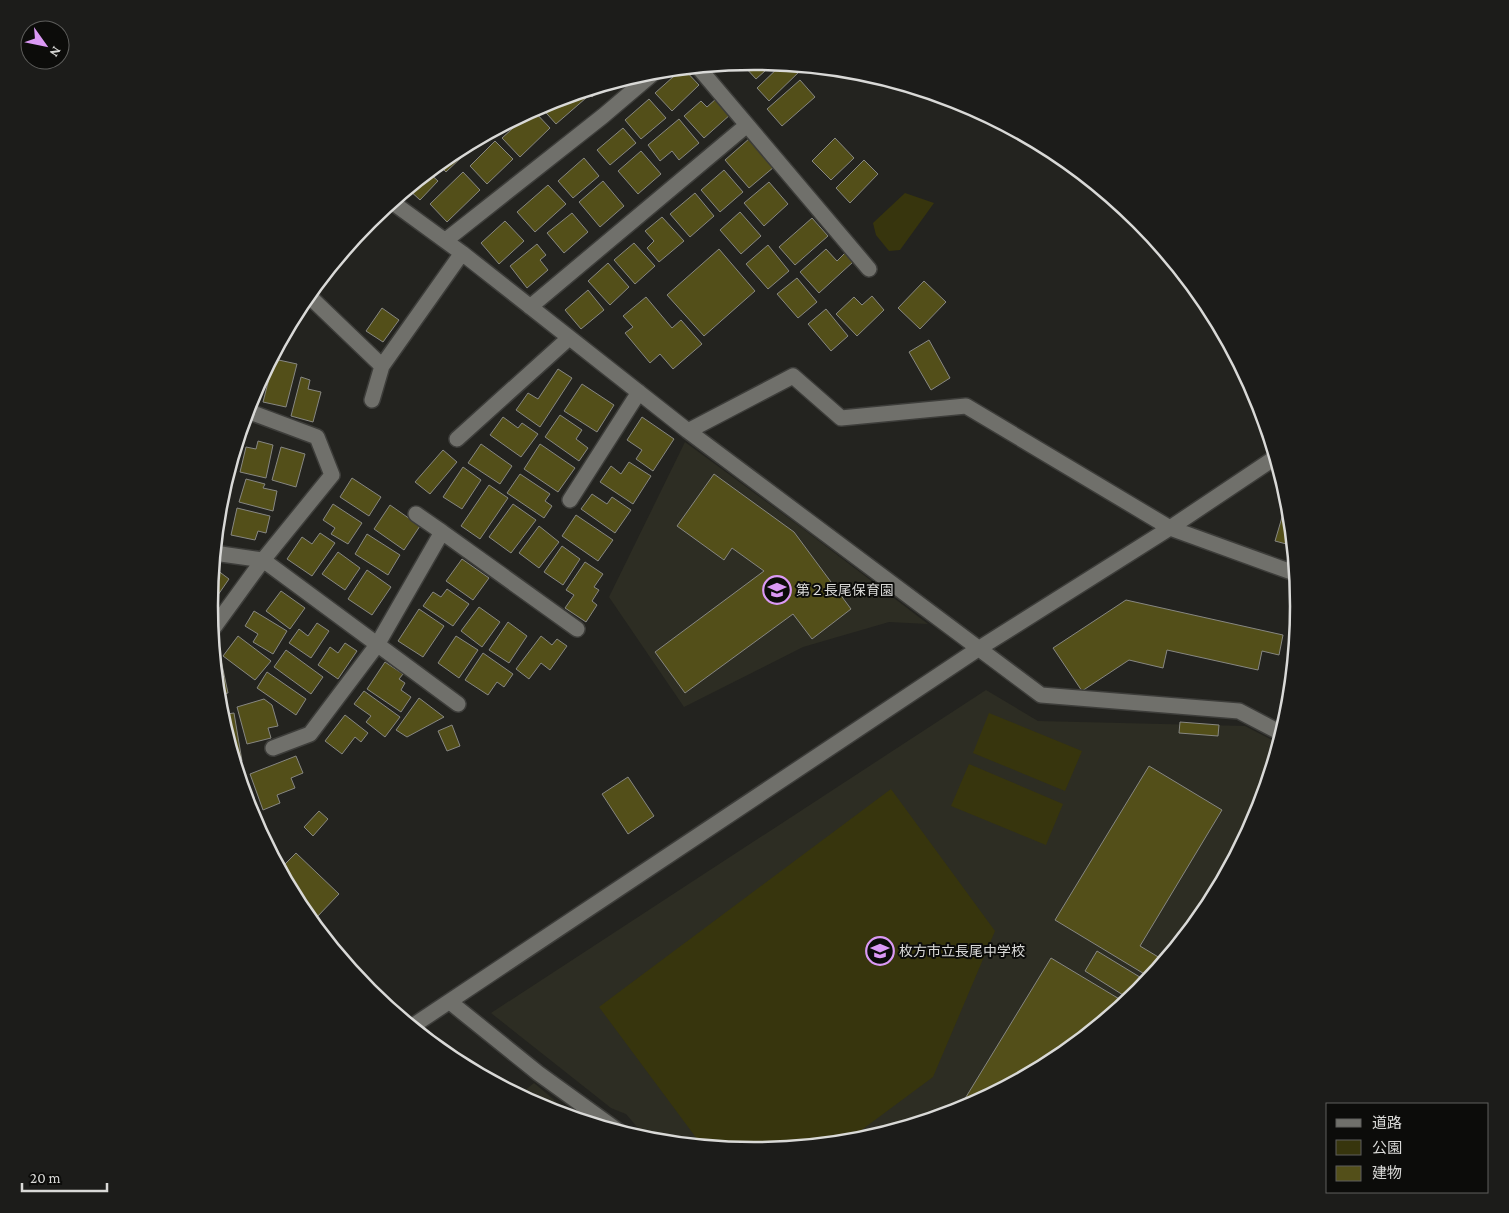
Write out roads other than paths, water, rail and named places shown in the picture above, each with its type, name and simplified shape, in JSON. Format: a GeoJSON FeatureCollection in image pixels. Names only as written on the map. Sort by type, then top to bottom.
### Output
{"type":"FeatureCollection","features":[{"type":"Feature","properties":{"kind":"street"},"geometry":{"type":"LineString","coordinates":[[703,73],[870,269]]}},
{"type":"Feature","properties":{"kind":"street"},"geometry":{"type":"LineString","coordinates":[[446,240],[644,81]]}},
{"type":"Feature","properties":{"kind":"street"},"geometry":{"type":"LineString","coordinates":[[530,306],[747,125]]}},
{"type":"Feature","properties":{"kind":"street"},"geometry":{"type":"LineString","coordinates":[[398,206],[446,240],[688,431],[1041,695],[1240,711],[1276,730]]}},
{"type":"Feature","properties":{"kind":"street"},"geometry":{"type":"LineString","coordinates":[[372,400],[382,366],[462,253]]}},
{"type":"Feature","properties":{"kind":"street"},"geometry":{"type":"LineString","coordinates":[[314,300],[382,366]]}},
{"type":"Feature","properties":{"kind":"street"},"geometry":{"type":"LineString","coordinates":[[458,439],[569,338]]}},
{"type":"Feature","properties":{"kind":"street"},"geometry":{"type":"LineString","coordinates":[[688,431],[793,376],[840,418],[966,406],[1170,528],[1290,571]]}},
{"type":"Feature","properties":{"kind":"street"},"geometry":{"type":"LineString","coordinates":[[570,500],[639,392]]}},
{"type":"Feature","properties":{"kind":"street"},"geometry":{"type":"LineString","coordinates":[[218,621],[263,560],[332,475],[317,437],[254,414]]}},
{"type":"Feature","properties":{"kind":"street"},"geometry":{"type":"LineString","coordinates":[[417,1023],[978,649],[1170,528],[1271,460]]}},
{"type":"Feature","properties":{"kind":"street"},"geometry":{"type":"LineString","coordinates":[[416,514],[577,629]]}},
{"type":"Feature","properties":{"kind":"street"},"geometry":{"type":"LineString","coordinates":[[273,748],[310,734],[377,644],[442,532]]}},
{"type":"Feature","properties":{"kind":"street"},"geometry":{"type":"LineString","coordinates":[[221,554],[263,560],[458,704]]}},
{"type":"Feature","properties":{"kind":"street"},"geometry":{"type":"LineString","coordinates":[[450,1002],[538,1073],[604,1122]]}},
{"type":"Feature","properties":{"kind":"place","name":"第２長尾保育園"},"geometry":{"type":"Point","coordinates":[777,590]}},
{"type":"Feature","properties":{"kind":"place","name":"枚方市立長尾中学校"},"geometry":{"type":"Point","coordinates":[880,951]}}]}
